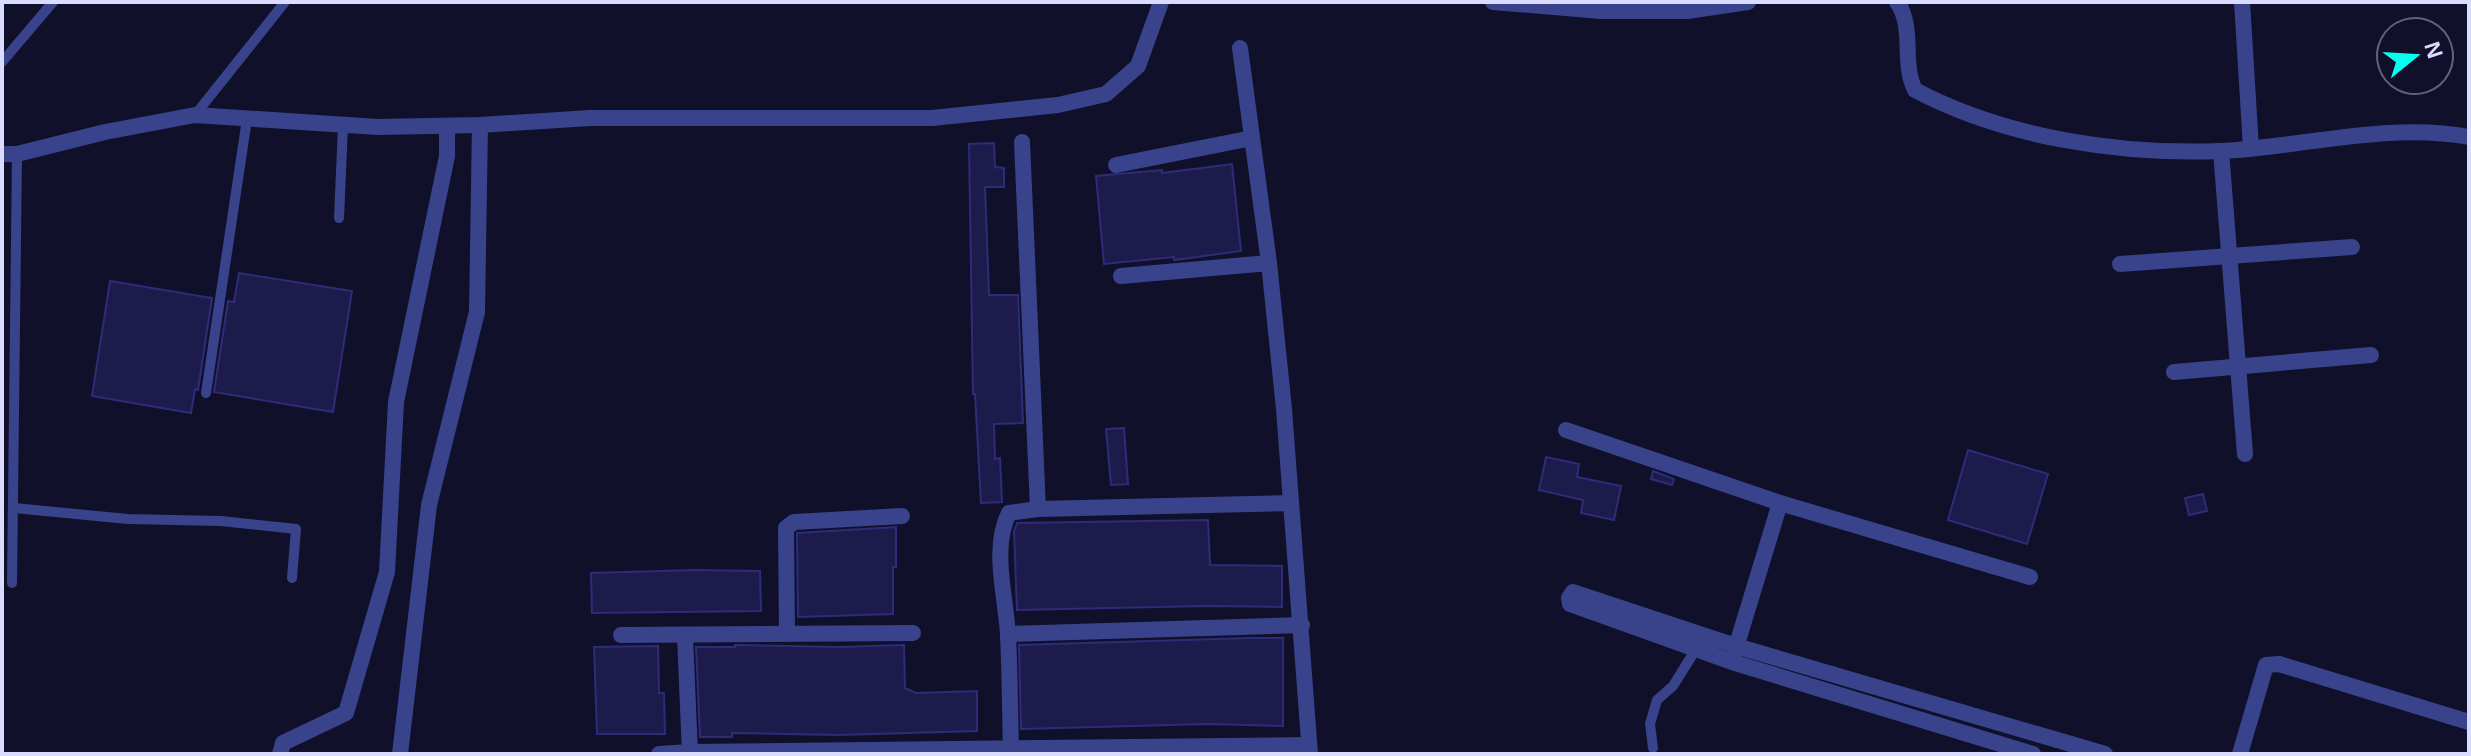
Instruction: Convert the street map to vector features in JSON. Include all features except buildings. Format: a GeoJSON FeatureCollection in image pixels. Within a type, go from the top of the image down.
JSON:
{"type":"FeatureCollection","features":[{"type":"Feature","properties":{"kind":"street"},"geometry":{"type":"LineString","coordinates":[[9,154],[195,115],[343,126],[447,126],[590,118],[932,118],[1058,105],[1106,94],[1138,66],[1161,2]]}},
{"type":"Feature","properties":{"kind":"street"},"geometry":{"type":"LineString","coordinates":[[1493,2],[1601,6],[1748,2]]}},
{"type":"Feature","properties":{"kind":"street"},"geometry":{"type":"LineString","coordinates":[[1897,2],[1903,10],[1908,35],[1910,79],[1915,90],[1992,121],[2071,142],[2133,150],[2221,151],[2389,134],[2444,133],[2469,137]]}},
{"type":"Feature","properties":{"kind":"street"},"geometry":{"type":"LineString","coordinates":[[2242,2],[2251,148]]}},
{"type":"Feature","properties":{"kind":"street"},"geometry":{"type":"LineString","coordinates":[[659,754],[1310,749],[1284,409],[1269,263],[1240,48]]}},
{"type":"Feature","properties":{"kind":"street"},"geometry":{"type":"LineString","coordinates":[[400,754],[429,505],[477,312],[480,125]]}},
{"type":"Feature","properties":{"kind":"street"},"geometry":{"type":"LineString","coordinates":[[280,754],[283,743],[346,713],[387,572],[396,402],[447,156],[447,126]]}},
{"type":"Feature","properties":{"kind":"street"},"geometry":{"type":"LineString","coordinates":[[1116,165],[1252,138]]}},
{"type":"Feature","properties":{"kind":"street"},"geometry":{"type":"LineString","coordinates":[[1022,142],[1038,509]]}},
{"type":"Feature","properties":{"kind":"street"},"geometry":{"type":"LineString","coordinates":[[2221,151],[2245,454]]}},
{"type":"Feature","properties":{"kind":"street"},"geometry":{"type":"LineString","coordinates":[[2120,264],[2352,247]]}},
{"type":"Feature","properties":{"kind":"street"},"geometry":{"type":"LineString","coordinates":[[1121,276],[1269,263]]}},
{"type":"Feature","properties":{"kind":"street"},"geometry":{"type":"LineString","coordinates":[[2174,372],[2371,355]]}},
{"type":"Feature","properties":{"kind":"street"},"geometry":{"type":"LineString","coordinates":[[1566,430],[1780,503],[2030,577]]}},
{"type":"Feature","properties":{"kind":"street"},"geometry":{"type":"LineString","coordinates":[[1011,751],[1001,528],[1009,513],[1038,509],[1291,503]]}},
{"type":"Feature","properties":{"kind":"street"},"geometry":{"type":"LineString","coordinates":[[1734,654],[1780,503]]}},
{"type":"Feature","properties":{"kind":"street"},"geometry":{"type":"LineString","coordinates":[[787,633],[786,528],[794,522],[902,516]]}},
{"type":"Feature","properties":{"kind":"street"},"geometry":{"type":"LineString","coordinates":[[2033,754],[1734,654],[1573,592],[1569,598],[1570,604],[1696,649],[1734,654],[2082,751],[2105,754]]}},
{"type":"Feature","properties":{"kind":"street"},"geometry":{"type":"LineString","coordinates":[[1008,634],[1302,625]]}},
{"type":"Feature","properties":{"kind":"street"},"geometry":{"type":"LineString","coordinates":[[621,635],[913,633]]}},
{"type":"Feature","properties":{"kind":"street"},"geometry":{"type":"LineString","coordinates":[[685,636],[690,753]]}},
{"type":"Feature","properties":{"kind":"street"},"geometry":{"type":"LineString","coordinates":[[2240,754],[2266,665],[2279,664],[2469,722]]}},
{"type":"Feature","properties":{"kind":"lane"},"geometry":{"type":"LineString","coordinates":[[2,62],[53,2]]}},
{"type":"Feature","properties":{"kind":"lane"},"geometry":{"type":"LineString","coordinates":[[195,115],[285,2]]}},
{"type":"Feature","properties":{"kind":"lane"},"geometry":{"type":"LineString","coordinates":[[206,393],[247,119]]}},
{"type":"Feature","properties":{"kind":"lane"},"geometry":{"type":"LineString","coordinates":[[339,218],[343,126]]}},
{"type":"Feature","properties":{"kind":"lane"},"geometry":{"type":"LineString","coordinates":[[9,154],[14,508],[12,583]]}},
{"type":"Feature","properties":{"kind":"lane"},"geometry":{"type":"LineString","coordinates":[[14,508],[128,519],[221,521],[296,529],[292,578]]}},
{"type":"Feature","properties":{"kind":"lane"},"geometry":{"type":"LineString","coordinates":[[1653,748],[1650,724],[1657,700],[1673,686],[1696,649]]}}]}
